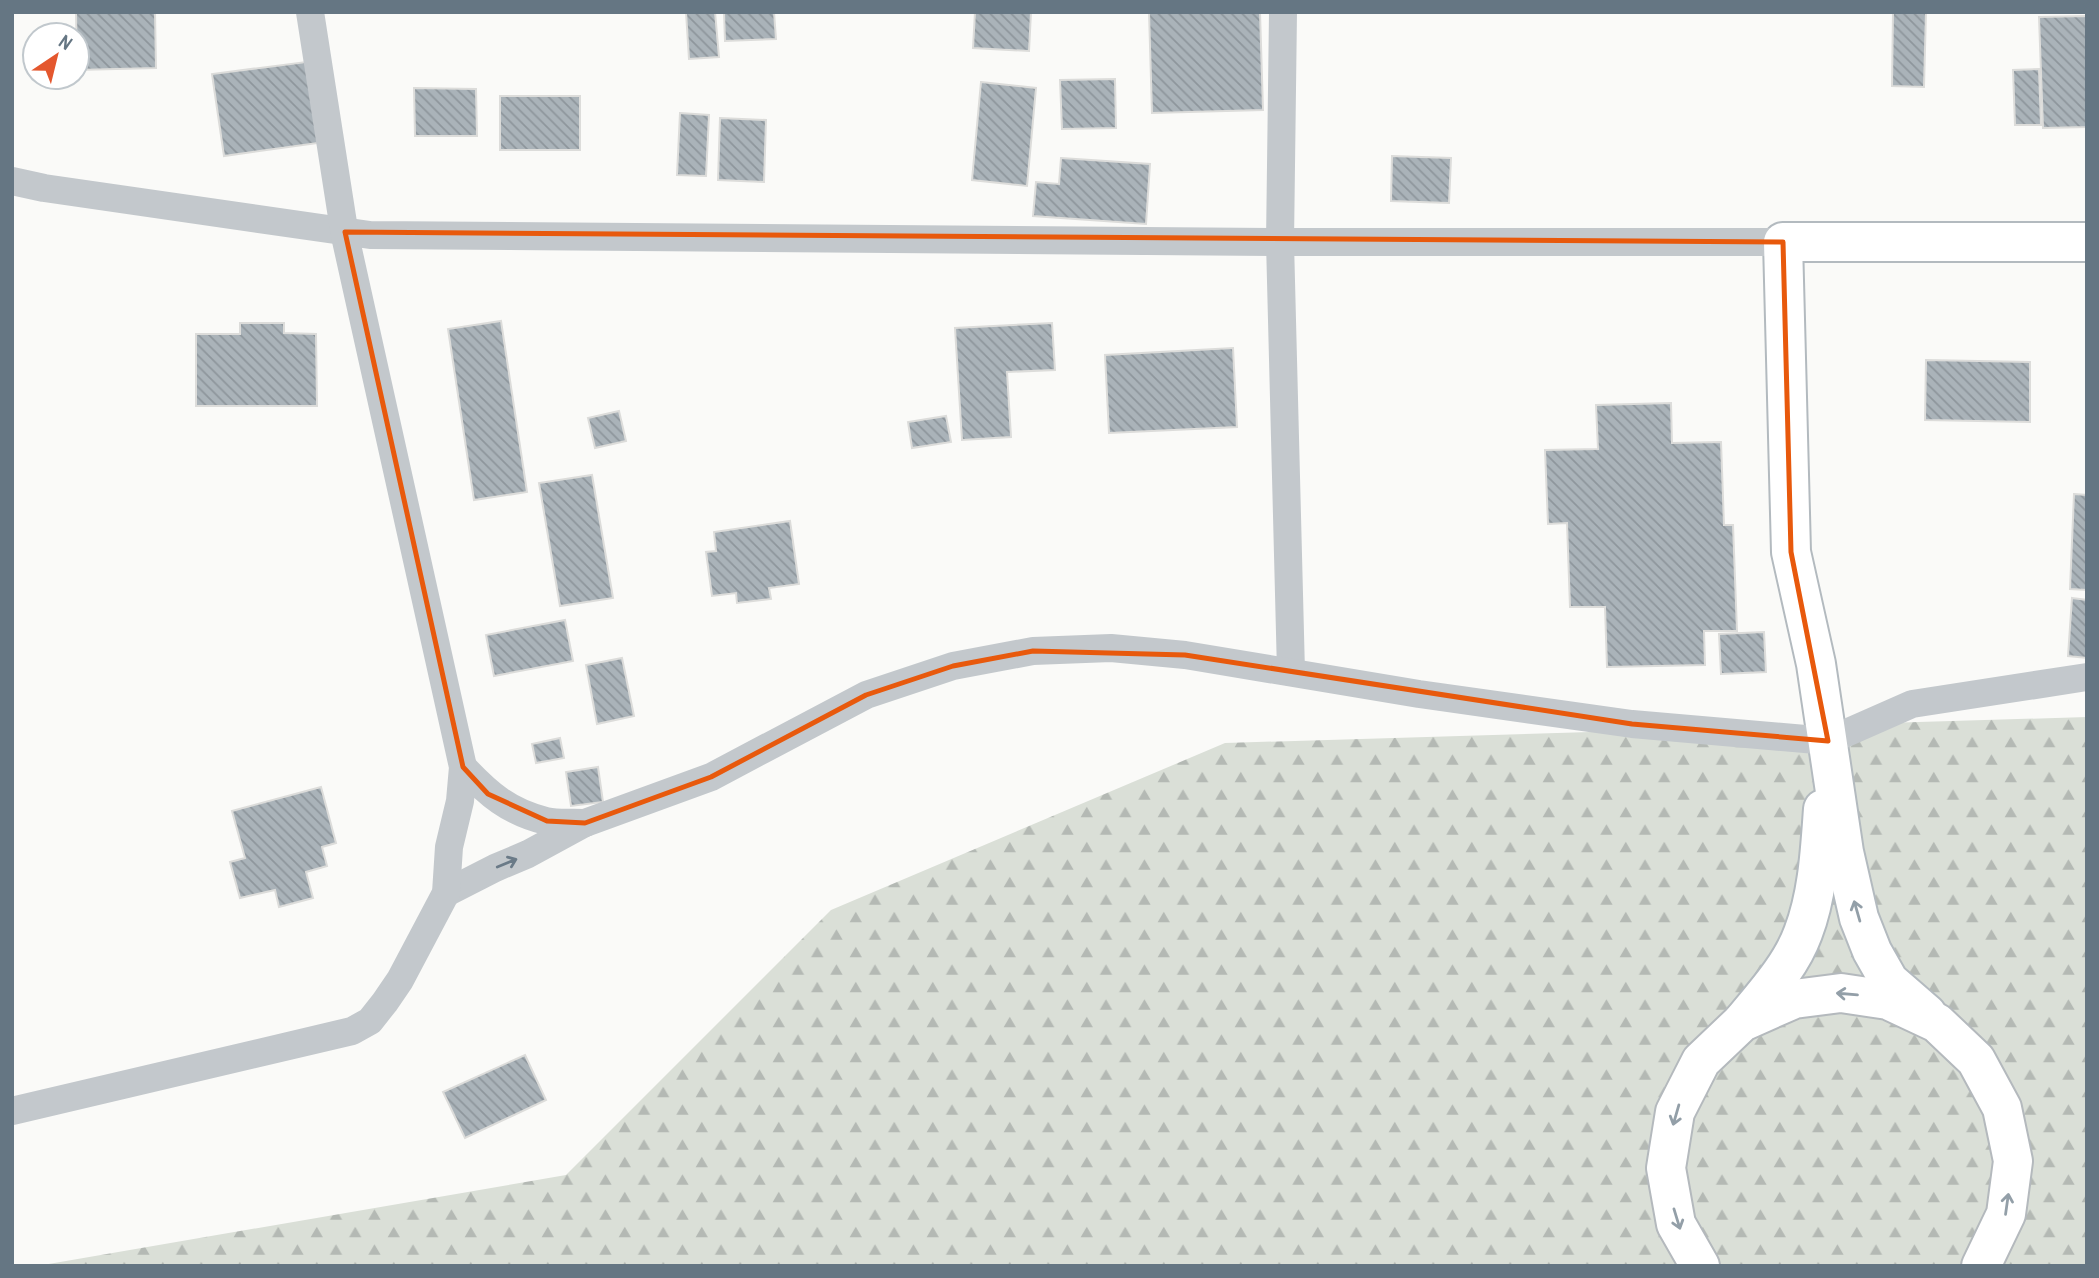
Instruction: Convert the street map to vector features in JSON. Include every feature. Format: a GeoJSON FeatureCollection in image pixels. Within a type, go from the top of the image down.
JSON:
{"type":"FeatureCollection","features":[{"type":"Feature","properties":{"kind":"main road"},"geometry":{"type":"LineString","coordinates":[[1982,1265],[2006,1214],[2013,1161],[2002,1108],[1976,1060],[1889,981],[1872,951],[1859,918],[1844,852],[1816,664],[1791,552],[1783,242],[2087,242]]}},
{"type":"Feature","properties":{"kind":"main road"},"geometry":{"type":"LineString","coordinates":[[1700,1266],[1676,1224],[1666,1168],[1675,1112],[1701,1061],[1742,1022],[1777,978],[1803,933],[1820,854],[1828,741]]}},
{"type":"Feature","properties":{"kind":"main road"},"geometry":{"type":"LineString","coordinates":[[1742,1022],[1794,999],[1841,993],[1888,1000],[1937,1023]]}},
{"type":"Feature","properties":{"kind":"street"},"geometry":{"type":"LineString","coordinates":[[12,1111],[352,1031],[370,1021],[386,1002],[446,894],[449,847],[460,801],[463,767],[345,232],[310,12]]}},
{"type":"Feature","properties":{"kind":"street"},"geometry":{"type":"LineString","coordinates":[[1283,12],[1280,242],[1291,672]]}},
{"type":"Feature","properties":{"kind":"street"},"geometry":{"type":"LineString","coordinates":[[12,181],[44,188],[370,235],[1280,242],[1783,242]]}},
{"type":"Feature","properties":{"kind":"street"},"geometry":{"type":"LineString","coordinates":[[446,894],[495,868],[528,855],[585,823],[711,777],[866,695],[953,666],[1033,651],[1111,648],[1185,654],[1419,694],[1632,724],[1828,741],[1912,704],[2087,677]]}},
{"type":"Feature","properties":{"kind":"street"},"geometry":{"type":"LineString","coordinates":[[463,767],[488,794],[512,809],[547,821],[585,823]]}},
{"type":"Feature","properties":{"kind":"highlighted area"},"geometry":{"type":"Polygon","coordinates":[[[345,232],[1783,242],[1791,552],[1828,741],[1632,724],[1185,655],[1033,651],[953,666],[866,695],[711,777],[585,823],[547,821],[488,794],[463,767],[345,232]]]}},
{"type":"Feature","properties":{"kind":"green space"},"geometry":{"type":"Polygon","coordinates":[[[2087,717],[2087,1266],[37,1266],[566,1175],[831,910],[1225,743],[2087,717]]]}},
{"type":"Feature","properties":{"kind":"building"},"geometry":{"type":"Polygon","coordinates":[[[76,12],[155,12],[156,68],[91,70],[91,21],[76,21],[76,12]]]}},
{"type":"Feature","properties":{"kind":"building"},"geometry":{"type":"Polygon","coordinates":[[[686,12],[715,12],[719,57],[689,59],[686,12]]]}},
{"type":"Feature","properties":{"kind":"building"},"geometry":{"type":"Polygon","coordinates":[[[724,12],[774,12],[776,39],[725,41],[724,12]]]}},
{"type":"Feature","properties":{"kind":"building"},"geometry":{"type":"Polygon","coordinates":[[[975,12],[1031,12],[1029,51],[973,48],[975,12]]]}},
{"type":"Feature","properties":{"kind":"building"},"geometry":{"type":"Polygon","coordinates":[[[1149,12],[1260,12],[1263,110],[1152,113],[1149,12]]]}},
{"type":"Feature","properties":{"kind":"building"},"geometry":{"type":"Polygon","coordinates":[[[1893,12],[1926,12],[1924,87],[1892,86],[1893,12]]]}},
{"type":"Feature","properties":{"kind":"building"},"geometry":{"type":"Polygon","coordinates":[[[2087,16],[2087,127],[2043,128],[2039,17],[2087,16]]]}},
{"type":"Feature","properties":{"kind":"building"},"geometry":{"type":"Polygon","coordinates":[[[306,62],[318,143],[224,156],[212,74],[306,62]]]}},
{"type":"Feature","properties":{"kind":"building"},"geometry":{"type":"Polygon","coordinates":[[[2039,69],[2041,125],[2015,125],[2013,70],[2039,69]]]}},
{"type":"Feature","properties":{"kind":"building"},"geometry":{"type":"Polygon","coordinates":[[[1115,79],[1116,128],[1062,129],[1060,80],[1115,79]]]}},
{"type":"Feature","properties":{"kind":"building"},"geometry":{"type":"Polygon","coordinates":[[[981,82],[1036,88],[1027,186],[972,180],[981,82]]]}},
{"type":"Feature","properties":{"kind":"building"},"geometry":{"type":"Polygon","coordinates":[[[414,88],[476,89],[477,136],[415,136],[414,88]]]}},
{"type":"Feature","properties":{"kind":"building"},"geometry":{"type":"Polygon","coordinates":[[[500,96],[580,96],[580,150],[500,150],[500,96]]]}},
{"type":"Feature","properties":{"kind":"building"},"geometry":{"type":"Polygon","coordinates":[[[680,113],[709,115],[706,176],[677,175],[680,113]]]}},
{"type":"Feature","properties":{"kind":"building"},"geometry":{"type":"Polygon","coordinates":[[[720,118],[766,120],[764,182],[718,180],[720,118]]]}},
{"type":"Feature","properties":{"kind":"building"},"geometry":{"type":"Polygon","coordinates":[[[1392,156],[1451,158],[1449,203],[1391,201],[1392,156]]]}},
{"type":"Feature","properties":{"kind":"building"},"geometry":{"type":"Polygon","coordinates":[[[1061,158],[1150,164],[1146,224],[1033,216],[1036,182],[1059,184],[1061,158]]]}},
{"type":"Feature","properties":{"kind":"building"},"geometry":{"type":"Polygon","coordinates":[[[501,321],[527,492],[474,500],[448,329],[501,321]]]}},
{"type":"Feature","properties":{"kind":"building"},"geometry":{"type":"Polygon","coordinates":[[[240,323],[284,323],[284,333],[316,334],[317,406],[196,406],[196,334],[240,334],[240,323]]]}},
{"type":"Feature","properties":{"kind":"building"},"geometry":{"type":"Polygon","coordinates":[[[1052,323],[1055,370],[1007,372],[1011,437],[962,440],[955,328],[1052,323]]]}},
{"type":"Feature","properties":{"kind":"building"},"geometry":{"type":"Polygon","coordinates":[[[1233,348],[1237,427],[1109,433],[1105,355],[1233,348]]]}},
{"type":"Feature","properties":{"kind":"building"},"geometry":{"type":"Polygon","coordinates":[[[1926,360],[2030,362],[2030,422],[1925,420],[1926,360]]]}},
{"type":"Feature","properties":{"kind":"building"},"geometry":{"type":"Polygon","coordinates":[[[1671,403],[1672,443],[1721,442],[1724,525],[1733,525],[1737,631],[1704,631],[1705,665],[1607,667],[1605,607],[1570,607],[1567,523],[1548,524],[1545,450],[1598,449],[1596,405],[1671,403]]]}},
{"type":"Feature","properties":{"kind":"building"},"geometry":{"type":"Polygon","coordinates":[[[619,411],[626,441],[595,448],[588,418],[619,411]]]}},
{"type":"Feature","properties":{"kind":"building"},"geometry":{"type":"Polygon","coordinates":[[[946,416],[951,442],[912,448],[908,422],[946,416]]]}},
{"type":"Feature","properties":{"kind":"building"},"geometry":{"type":"Polygon","coordinates":[[[592,475],[613,598],[560,606],[539,483],[592,475]]]}},
{"type":"Feature","properties":{"kind":"building"},"geometry":{"type":"Polygon","coordinates":[[[2074,494],[2087,495],[2087,590],[2070,589],[2074,494]]]}},
{"type":"Feature","properties":{"kind":"building"},"geometry":{"type":"Polygon","coordinates":[[[790,521],[799,584],[769,588],[771,599],[737,603],[736,593],[712,596],[706,552],[716,551],[714,532],[790,521]]]}},
{"type":"Feature","properties":{"kind":"building"},"geometry":{"type":"Polygon","coordinates":[[[2072,598],[2087,600],[2087,658],[2068,656],[2072,598]]]}},
{"type":"Feature","properties":{"kind":"building"},"geometry":{"type":"Polygon","coordinates":[[[565,620],[573,661],[494,676],[486,635],[565,620]]]}},
{"type":"Feature","properties":{"kind":"building"},"geometry":{"type":"Polygon","coordinates":[[[1764,632],[1766,672],[1721,674],[1719,634],[1764,632]]]}},
{"type":"Feature","properties":{"kind":"building"},"geometry":{"type":"Polygon","coordinates":[[[622,658],[634,716],[597,724],[586,665],[622,658]]]}},
{"type":"Feature","properties":{"kind":"building"},"geometry":{"type":"Polygon","coordinates":[[[560,738],[564,758],[536,763],[532,744],[560,738]]]}},
{"type":"Feature","properties":{"kind":"building"},"geometry":{"type":"Polygon","coordinates":[[[598,767],[603,802],[571,806],[566,772],[598,767]]]}},
{"type":"Feature","properties":{"kind":"building"},"geometry":{"type":"Polygon","coordinates":[[[321,787],[336,843],[322,847],[327,866],[306,872],[313,898],[279,907],[275,890],[240,898],[230,862],[245,858],[232,811],[321,787]]]}},
{"type":"Feature","properties":{"kind":"building"},"geometry":{"type":"Polygon","coordinates":[[[525,1055],[546,1100],[465,1138],[443,1092],[525,1055]]]}}]}
